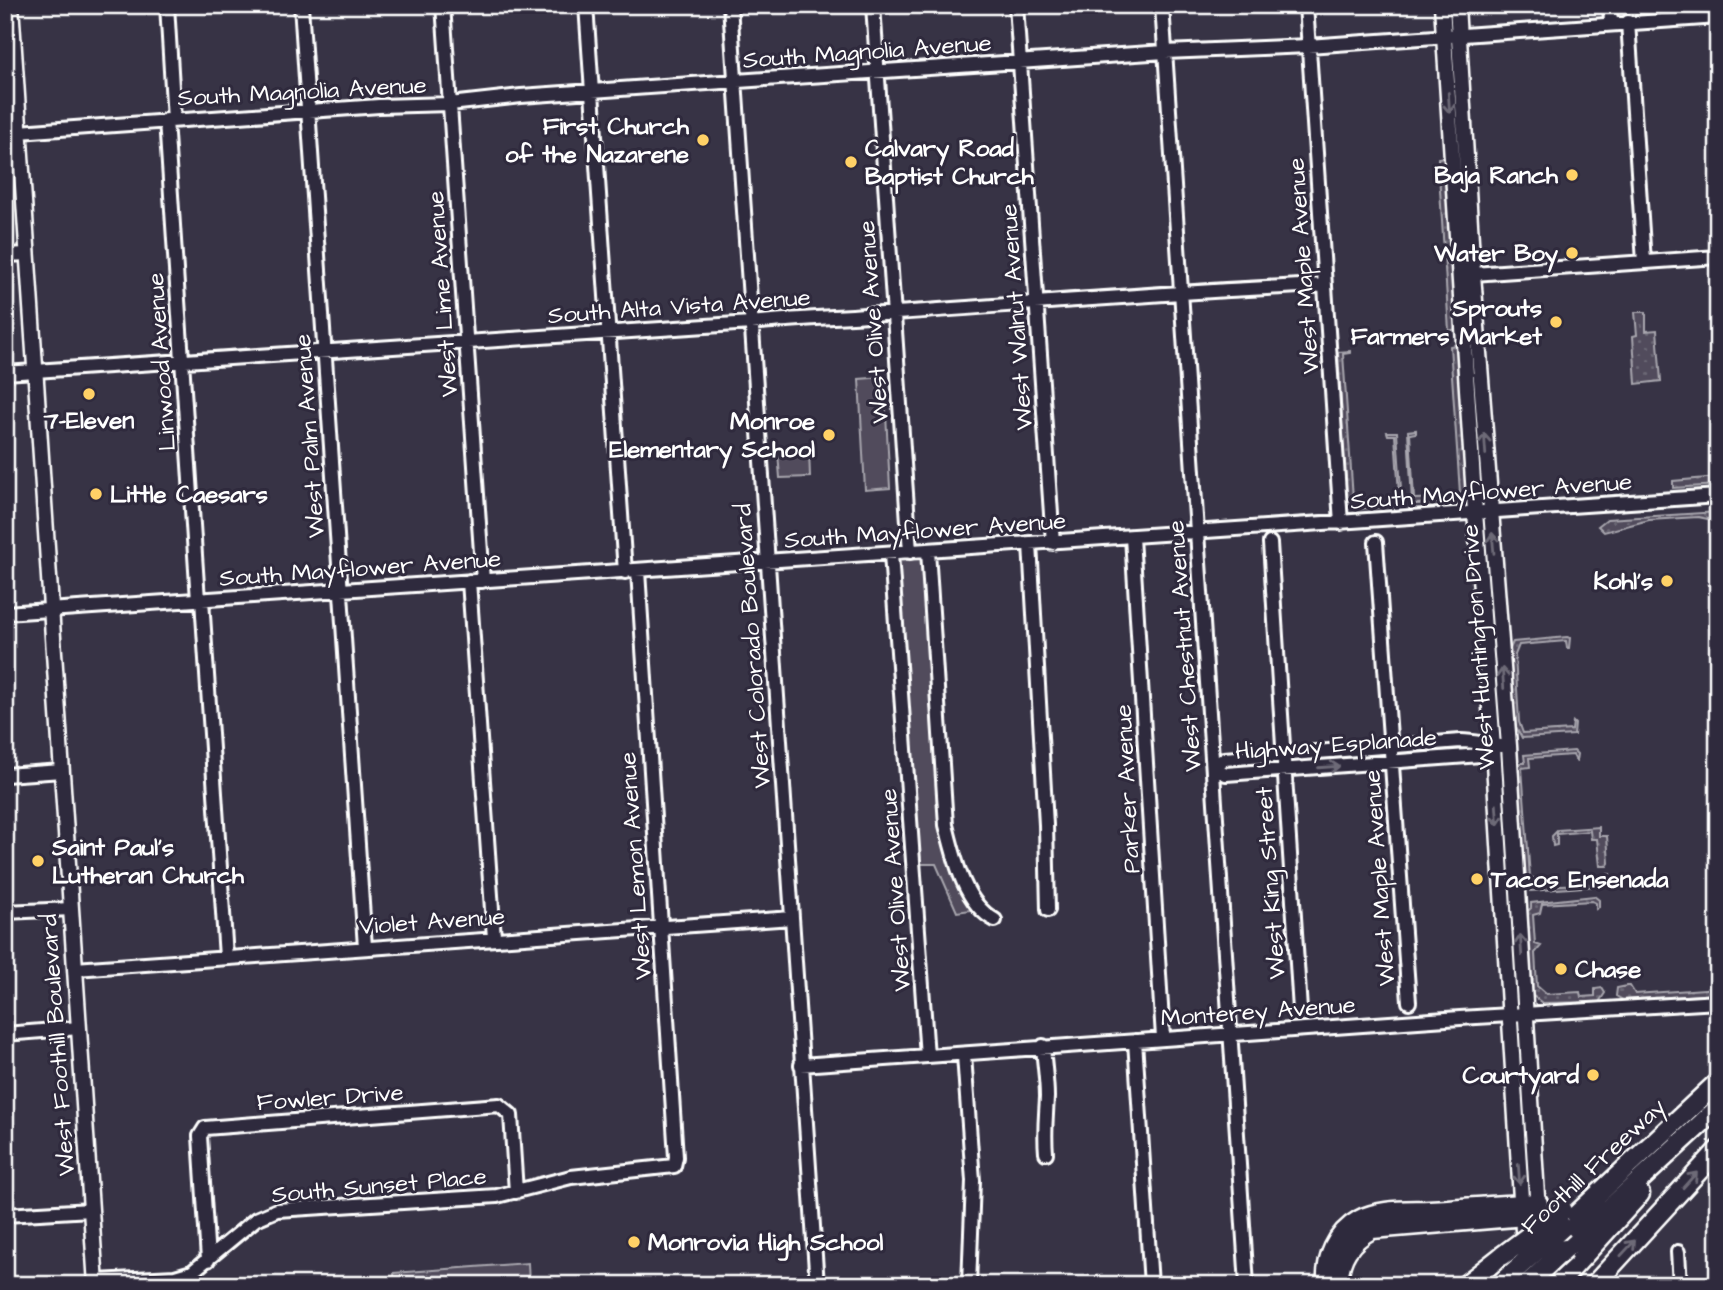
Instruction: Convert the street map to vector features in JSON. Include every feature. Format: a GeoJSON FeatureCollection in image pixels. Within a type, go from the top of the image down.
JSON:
{"type":"FeatureCollection","features":[{"type":"Feature","properties":{"kind":"highway","name":"Foothill Freeway"},"geometry":{"type":"LineString","coordinates":[[1536,1285],[1564,1237],[1634,1162],[1718,1082]]}},
{"type":"Feature","properties":{"kind":"highway"},"geometry":{"type":"LineString","coordinates":[[1526,1285],[1564,1237],[1718,1099]]}},
{"type":"Feature","properties":{"kind":"highway"},"geometry":{"type":"LineString","coordinates":[[1465,1285],[1502,1256],[1564,1237],[1718,1108]]}},
{"type":"Feature","properties":{"kind":"highway","name":"Foothill Freeway"},"geometry":{"type":"LineString","coordinates":[[1506,1284],[1564,1237],[1654,1179],[1718,1119]]}},
{"type":"Feature","properties":{"kind":"highway"},"geometry":{"type":"LineString","coordinates":[[1594,1285],[1718,1150]]}},
{"type":"Feature","properties":{"kind":"highway"},"geometry":{"type":"LineString","coordinates":[[1562,1280],[1654,1179]]}},
{"type":"Feature","properties":{"kind":"highway"},"geometry":{"type":"LineString","coordinates":[[1327,1285],[1328,1263],[1335,1245],[1347,1229],[1361,1219],[1390,1212],[1530,1210]]}},
{"type":"Feature","properties":{"kind":"highway"},"geometry":{"type":"LineString","coordinates":[[1339,1285],[1339,1268],[1346,1250],[1360,1235],[1372,1229],[1530,1210]]}},
{"type":"Feature","properties":{"kind":"main road","name":"West Huntington Drive"},"geometry":{"type":"LineString","coordinates":[[1442,5],[1452,34],[1474,274],[1509,746],[1525,1013],[1530,1210],[1526,1285]]}},
{"type":"Feature","properties":{"kind":"main road","name":"West Huntington Drive"},"geometry":{"type":"LineString","coordinates":[[1457,5],[1452,34],[1457,225],[1475,512],[1510,1016],[1530,1210],[1543,1285]]}},
{"type":"Feature","properties":{"kind":"main road","name":"West Foothill Boulevard"},"geometry":{"type":"LineString","coordinates":[[9,11],[12,133],[28,254],[96,1283]]}},
{"type":"Feature","properties":{"kind":"main road"},"geometry":{"type":"LineString","coordinates":[[1457,225],[1463,237],[1465,266],[1474,274]]}},
{"type":"Feature","properties":{"kind":"main road"},"geometry":{"type":"LineString","coordinates":[[1462,313],[1468,320],[1470,329],[1472,359],[1480,364]]}},
{"type":"Feature","properties":{"kind":"street","name":"Linwood Avenue"},"geometry":{"type":"LineString","coordinates":[[167,5],[181,362],[226,957]]}},
{"type":"Feature","properties":{"kind":"street","name":"West Palm Avenue"},"geometry":{"type":"LineString","coordinates":[[301,5],[365,947]]}},
{"type":"Feature","properties":{"kind":"street","name":"West Lime Avenue"},"geometry":{"type":"LineString","coordinates":[[443,5],[465,342],[494,938]]}},
{"type":"Feature","properties":{"kind":"street","name":"West Lemon Avenue"},"geometry":{"type":"LineString","coordinates":[[586,5],[608,333],[632,571],[676,1157]]}},
{"type":"Feature","properties":{"kind":"street","name":"West Colorado Boulevard"},"geometry":{"type":"LineString","coordinates":[[730,5],[817,1285]]}},
{"type":"Feature","properties":{"kind":"street","name":"West Olive Avenue"},"geometry":{"type":"LineString","coordinates":[[873,5],[910,552]]}},
{"type":"Feature","properties":{"kind":"street","name":"West Walnut Avenue"},"geometry":{"type":"LineString","coordinates":[[1016,5],[1053,542]]}},
{"type":"Feature","properties":{"kind":"street","name":"West Chestnut Avenue"},"geometry":{"type":"LineString","coordinates":[[1162,5],[1247,1285]]}},
{"type":"Feature","properties":{"kind":"street","name":"West Maple Avenue"},"geometry":{"type":"LineString","coordinates":[[1306,5],[1341,523]]}},
{"type":"Feature","properties":{"kind":"street"},"geometry":{"type":"LineString","coordinates":[[1610,5],[1611,23]]}},
{"type":"Feature","properties":{"kind":"street","name":"South Magnolia Avenue"},"geometry":{"type":"LineString","coordinates":[[12,133],[1165,52],[1308,46],[1718,17]]}},
{"type":"Feature","properties":{"kind":"street"},"geometry":{"type":"LineString","coordinates":[[1629,22],[1644,262]]}},
{"type":"Feature","properties":{"kind":"street"},"geometry":{"type":"LineString","coordinates":[[5,255],[28,254]]}},
{"type":"Feature","properties":{"kind":"street"},"geometry":{"type":"LineString","coordinates":[[1474,274],[1718,257]]}},
{"type":"Feature","properties":{"kind":"street","name":"South Alta Vista Avenue"},"geometry":{"type":"LineString","coordinates":[[5,373],[822,316],[1325,285]]}},
{"type":"Feature","properties":{"kind":"street","name":"South Mayflower Avenue"},"geometry":{"type":"LineString","coordinates":[[5,613],[1718,496]]}},
{"type":"Feature","properties":{"kind":"street","name":"Parker Avenue"},"geometry":{"type":"LineString","coordinates":[[1132,537],[1163,1038]]}},
{"type":"Feature","properties":{"kind":"street","name":"West Maple Avenue"},"geometry":{"type":"LineString","coordinates":[[1376,542],[1409,1002]]}},
{"type":"Feature","properties":{"kind":"street","name":"West King Street"},"geometry":{"type":"LineString","coordinates":[[1270,543],[1300,1010]]}},
{"type":"Feature","properties":{"kind":"street"},"geometry":{"type":"LineString","coordinates":[[1030,544],[1046,825],[1048,910]]}},
{"type":"Feature","properties":{"kind":"street"},"geometry":{"type":"LineString","coordinates":[[928,551],[946,825],[967,887],[984,915],[995,920]]}},
{"type":"Feature","properties":{"kind":"street","name":"West Olive Avenue"},"geometry":{"type":"LineString","coordinates":[[891,554],[927,1056]]}},
{"type":"Feature","properties":{"kind":"street","name":"Highway Esplanade"},"geometry":{"type":"LineString","coordinates":[[1493,747],[1482,741],[1461,741],[1282,754],[1224,759],[1213,768],[1226,774],[1391,763],[1481,755],[1493,747],[1509,746]]}},
{"type":"Feature","properties":{"kind":"street"},"geometry":{"type":"LineString","coordinates":[[5,775],[62,771]]}},
{"type":"Feature","properties":{"kind":"street"},"geometry":{"type":"LineString","coordinates":[[5,912],[71,909]]}},
{"type":"Feature","properties":{"kind":"street","name":"Violet Avenue"},"geometry":{"type":"LineString","coordinates":[[75,969],[792,918]]}},
{"type":"Feature","properties":{"kind":"street","name":"Monterey Avenue"},"geometry":{"type":"LineString","coordinates":[[801,1065],[964,1055],[1043,1046],[1718,1002]]}},
{"type":"Feature","properties":{"kind":"street"},"geometry":{"type":"LineString","coordinates":[[5,1034],[79,1027]]}},
{"type":"Feature","properties":{"kind":"street"},"geometry":{"type":"LineString","coordinates":[[1135,1041],[1151,1285]]}},
{"type":"Feature","properties":{"kind":"street"},"geometry":{"type":"LineString","coordinates":[[1043,1046],[1047,1100],[1044,1110],[1046,1153]]}},
{"type":"Feature","properties":{"kind":"street"},"geometry":{"type":"LineString","coordinates":[[964,1055],[972,1181],[969,1285]]}},
{"type":"Feature","properties":{"kind":"street","name":"Fowler Drive"},"geometry":{"type":"LineString","coordinates":[[208,1260],[200,1136],[205,1128],[499,1105],[511,1115],[516,1192]]}},
{"type":"Feature","properties":{"kind":"street","name":"South Sunset Place"},"geometry":{"type":"LineString","coordinates":[[96,1283],[175,1278],[192,1272],[256,1219],[277,1210],[496,1196],[571,1177],[669,1168],[674,1166],[676,1157]]}},
{"type":"Feature","properties":{"kind":"street"},"geometry":{"type":"LineString","coordinates":[[5,1215],[91,1210]]}},
{"type":"Feature","properties":{"kind":"street"},"geometry":{"type":"LineString","coordinates":[[1678,1252],[1680,1285]]}},
{"type":"Feature","properties":{"kind":"shaded area"},"geometry":{"type":"Polygon","coordinates":[[[1445,157],[1456,329],[1449,331],[1438,158],[1445,157]]]}},
{"type":"Feature","properties":{"kind":"shaded area"},"geometry":{"type":"Polygon","coordinates":[[[1635,312],[1646,312],[1646,331],[1657,330],[1661,381],[1636,384],[1633,336],[1637,335],[1635,312]]]}},
{"type":"Feature","properties":{"kind":"shaded area"},"geometry":{"type":"Polygon","coordinates":[[[1455,345],[1467,493],[1459,502],[1416,504],[1412,501],[1408,431],[1416,430],[1416,433],[1410,434],[1414,499],[1453,498],[1460,493],[1450,346],[1455,345]]]}},
{"type":"Feature","properties":{"kind":"shaded area"},"geometry":{"type":"Polygon","coordinates":[[[1350,351],[1343,354],[1353,499],[1361,505],[1394,503],[1394,495],[1399,494],[1395,435],[1388,435],[1387,432],[1397,432],[1402,503],[1398,506],[1356,509],[1347,503],[1338,352],[1350,351]]]}},
{"type":"Feature","properties":{"kind":"shaded area"},"geometry":{"type":"Polygon","coordinates":[[[884,377],[890,488],[865,490],[859,379],[884,377]]]}},
{"type":"Feature","properties":{"kind":"shaded area"},"geometry":{"type":"Polygon","coordinates":[[[809,450],[810,477],[780,478],[778,453],[809,450]]]}},
{"type":"Feature","properties":{"kind":"shaded area"},"geometry":{"type":"Polygon","coordinates":[[[1718,477],[1718,485],[1673,488],[1673,481],[1718,477]]]}},
{"type":"Feature","properties":{"kind":"shaded area"},"geometry":{"type":"Polygon","coordinates":[[[1718,512],[1718,521],[1698,517],[1649,520],[1604,532],[1598,526],[1607,519],[1718,512]]]}},
{"type":"Feature","properties":{"kind":"shaded area"},"geometry":{"type":"Polygon","coordinates":[[[924,559],[942,801],[978,909],[957,912],[936,864],[920,864],[898,561],[924,559]]]}},
{"type":"Feature","properties":{"kind":"shaded area"},"geometry":{"type":"Polygon","coordinates":[[[1570,638],[1569,648],[1566,641],[1519,645],[1515,655],[1519,722],[1523,733],[1572,730],[1573,722],[1574,735],[1522,738],[1514,723],[1509,651],[1513,642],[1570,638]]]}},
{"type":"Feature","properties":{"kind":"shaded area"},"geometry":{"type":"Polygon","coordinates":[[[1574,751],[1577,754],[1576,761],[1573,755],[1529,758],[1530,767],[1522,768],[1530,877],[1537,879],[1540,886],[1606,883],[1605,874],[1610,874],[1610,885],[1531,891],[1530,882],[1525,879],[1517,766],[1518,763],[1525,763],[1524,755],[1574,751]]]}},
{"type":"Feature","properties":{"kind":"shaded area"},"geometry":{"type":"Polygon","coordinates":[[[1599,827],[1599,836],[1607,836],[1607,866],[1600,866],[1597,839],[1591,839],[1590,831],[1557,834],[1557,845],[1553,846],[1552,836],[1558,830],[1599,827]]]}},
{"type":"Feature","properties":{"kind":"shaded area"},"geometry":{"type":"Polygon","coordinates":[[[1594,896],[1599,900],[1599,907],[1596,909],[1596,903],[1592,901],[1542,904],[1540,913],[1533,915],[1535,944],[1541,946],[1535,953],[1537,986],[1546,994],[1580,992],[1581,997],[1595,996],[1595,989],[1602,988],[1605,993],[1599,1002],[1542,1003],[1532,995],[1527,912],[1531,903],[1594,896]]]}},
{"type":"Feature","properties":{"kind":"shaded area"},"geometry":{"type":"Polygon","coordinates":[[[1630,986],[1635,994],[1718,988],[1718,994],[1623,1000],[1616,996],[1617,988],[1630,986]]]}},
{"type":"Feature","properties":{"kind":"shaded area"},"geometry":{"type":"Polygon","coordinates":[[[528,1263],[529,1285],[395,1285],[394,1273],[528,1263]]]}},
{"type":"Feature","properties":{"kind":"place","name":"First Church of the Nazarene"},"geometry":{"type":"Point","coordinates":[703,140]}},
{"type":"Feature","properties":{"kind":"place","name":"Calvary Road Baptist Church"},"geometry":{"type":"Point","coordinates":[851,162]}},
{"type":"Feature","properties":{"kind":"place","name":"Baja Ranch"},"geometry":{"type":"Point","coordinates":[1572,175]}},
{"type":"Feature","properties":{"kind":"place","name":"Water Boy"},"geometry":{"type":"Point","coordinates":[1572,253]}},
{"type":"Feature","properties":{"kind":"place","name":"Sprouts Farmers Market"},"geometry":{"type":"Point","coordinates":[1556,322]}},
{"type":"Feature","properties":{"kind":"place","name":"7-Eleven"},"geometry":{"type":"Point","coordinates":[89,394]}},
{"type":"Feature","properties":{"kind":"place","name":"Monroe Elementary School"},"geometry":{"type":"Point","coordinates":[829,435]}},
{"type":"Feature","properties":{"kind":"place","name":"Little Caesars"},"geometry":{"type":"Point","coordinates":[96,494]}},
{"type":"Feature","properties":{"kind":"place","name":"Kohl's"},"geometry":{"type":"Point","coordinates":[1667,581]}},
{"type":"Feature","properties":{"kind":"place","name":"Saint Paul's Lutheran Church"},"geometry":{"type":"Point","coordinates":[38,861]}},
{"type":"Feature","properties":{"kind":"place","name":"Tacos Ensenada"},"geometry":{"type":"Point","coordinates":[1477,879]}},
{"type":"Feature","properties":{"kind":"place","name":"Chase"},"geometry":{"type":"Point","coordinates":[1561,969]}},
{"type":"Feature","properties":{"kind":"place","name":"Courtyard"},"geometry":{"type":"Point","coordinates":[1593,1075]}},
{"type":"Feature","properties":{"kind":"place","name":"Monrovia High School"},"geometry":{"type":"Point","coordinates":[634,1242]}}]}
